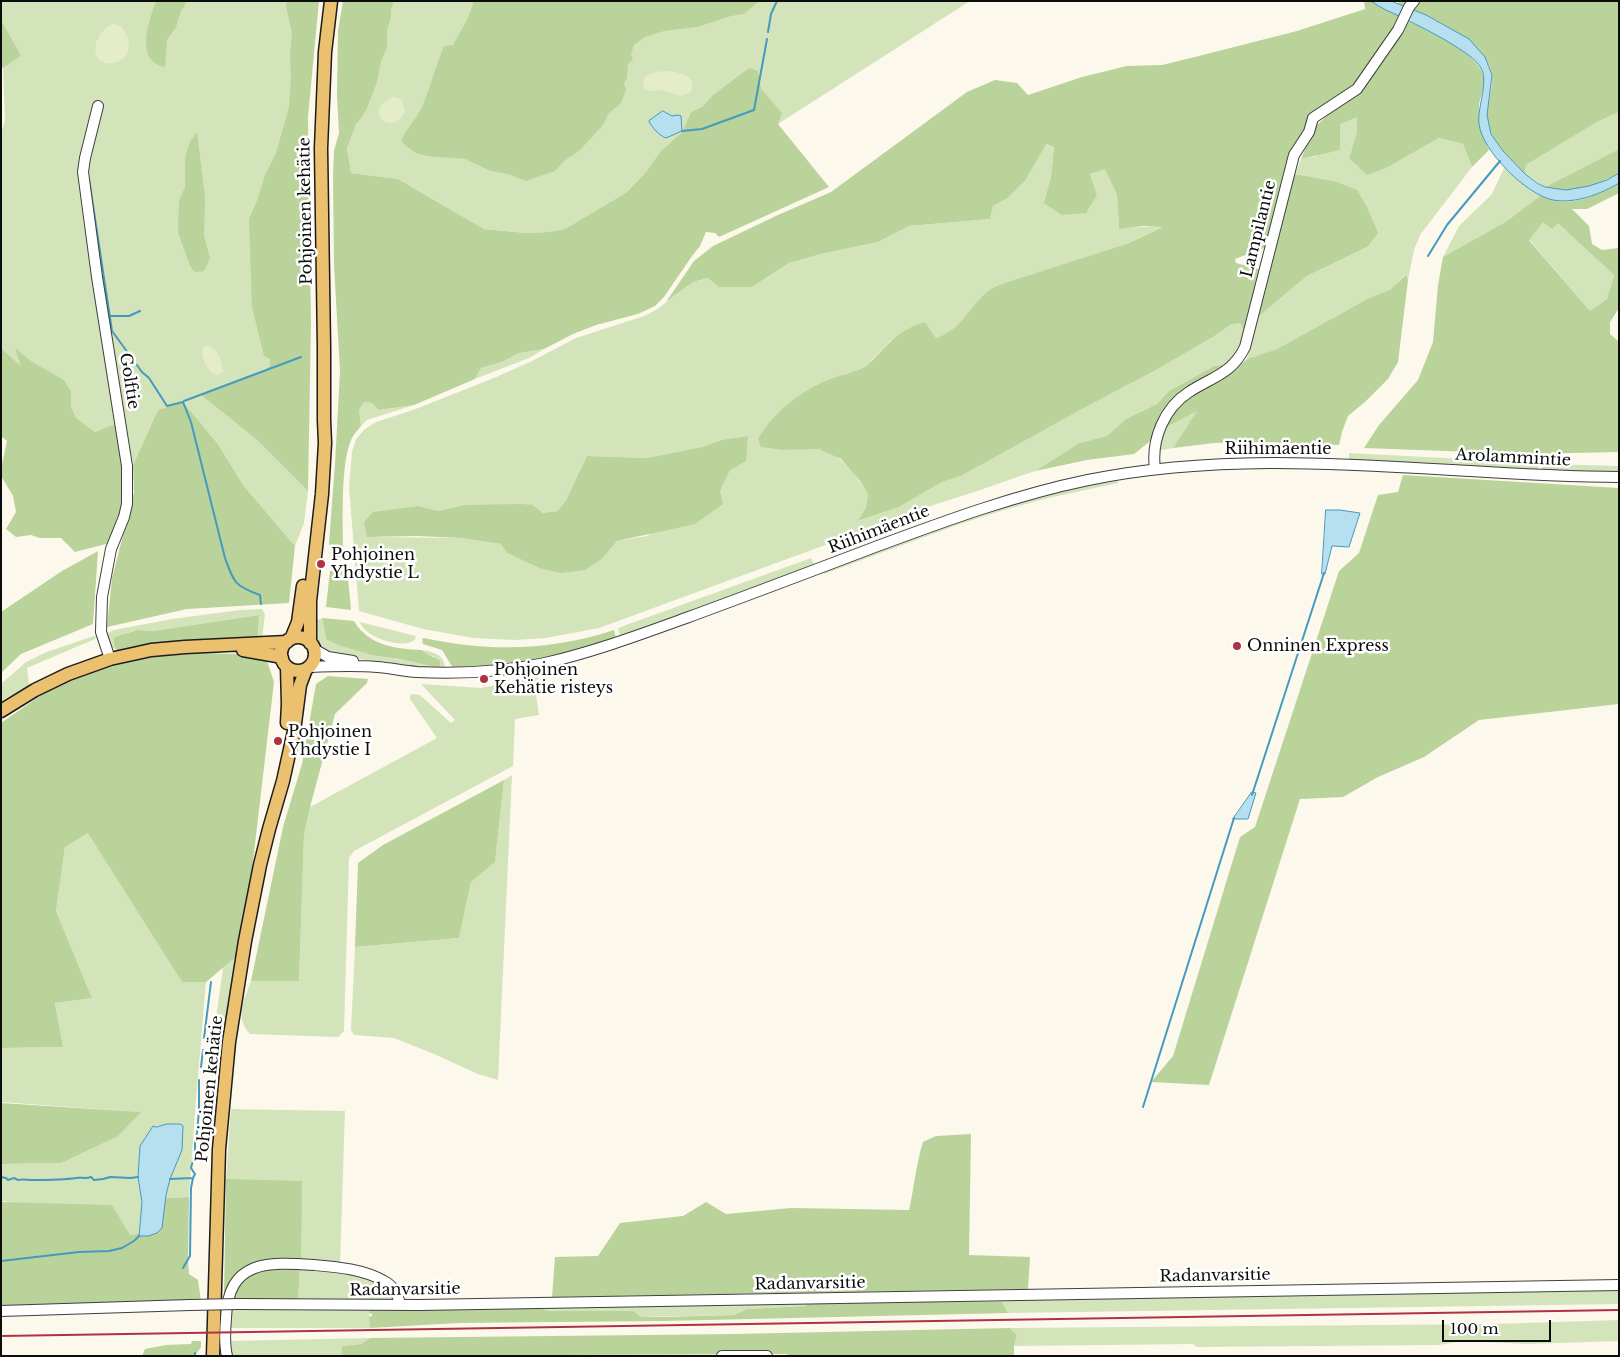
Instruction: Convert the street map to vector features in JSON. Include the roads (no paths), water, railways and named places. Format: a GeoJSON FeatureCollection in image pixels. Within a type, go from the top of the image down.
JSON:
{"type":"FeatureCollection","features":[{"type":"Feature","properties":{"kind":"main road","name":"Pohjoinen kehätie"},"geometry":{"type":"LineString","coordinates":[[312,646],[310,601],[322,494],[325,443],[322,109],[330,1]]}},
{"type":"Feature","properties":{"kind":"main road","name":"Pohjoinen kehätie"},"geometry":{"type":"LineString","coordinates":[[289,640],[298,622],[313,526],[324,420]]}},
{"type":"Feature","properties":{"kind":"main road"},"geometry":{"type":"LineString","coordinates":[[1,711],[52,681],[68,674],[110,659],[151,650],[226,646],[277,656],[296,671],[308,668],[314,659],[312,646],[303,638],[235,643],[226,646]]}},
{"type":"Feature","properties":{"kind":"main road"},"geometry":{"type":"LineString","coordinates":[[284,663],[282,649],[289,640]]}},
{"type":"Feature","properties":{"kind":"main road","name":"Pohjoinen kehätie"},"geometry":{"type":"LineString","coordinates":[[269,829],[270,814],[282,762],[286,730],[288,704],[284,663]]}},
{"type":"Feature","properties":{"kind":"main road","name":"Pohjoinen kehätie"},"geometry":{"type":"LineString","coordinates":[[213,1356],[217,1187],[223,1095],[230,1032],[242,958],[269,829],[283,781],[294,731],[300,685],[308,668]]}},
{"type":"Feature","properties":{"kind":"street","name":"Lampilantie"},"geometry":{"type":"LineString","coordinates":[[1155,469],[1154,446],[1160,428],[1173,406],[1188,392],[1212,380],[1232,366],[1240,357],[1245,347],[1294,155],[1309,132],[1313,118],[1356,89],[1398,30],[1412,4]]}},
{"type":"Feature","properties":{"kind":"street","name":"Golftie"},"geometry":{"type":"LineString","coordinates":[[98,106],[83,172],[97,277],[127,466],[128,488],[124,517],[111,549],[102,597],[101,632],[110,659]]}},
{"type":"Feature","properties":{"kind":"street","name":"Riihimäentie"},"geometry":{"type":"LineString","coordinates":[[308,668],[373,667],[413,672],[464,672],[545,663],[619,642],[946,520],[1086,481],[1155,469],[1241,462],[1299,462],[1406,467]]}},
{"type":"Feature","properties":{"kind":"street","name":"Arolammintie"},"geometry":{"type":"LineString","coordinates":[[1406,467],[1540,475],[1619,477]]}},
{"type":"Feature","properties":{"kind":"street","name":"Riihimäentie"},"geometry":{"type":"LineString","coordinates":[[312,646],[328,656],[373,667]]}},
{"type":"Feature","properties":{"kind":"street"},"geometry":{"type":"LineString","coordinates":[[227,1356],[225,1341],[228,1296],[237,1280],[250,1269],[271,1265],[301,1264],[357,1271],[372,1275],[392,1287],[398,1295],[400,1305]]}},
{"type":"Feature","properties":{"kind":"street","name":"Radanvarsitie"},"geometry":{"type":"LineString","coordinates":[[1,1312],[238,1304],[400,1305],[1619,1285]]}},
{"type":"Feature","properties":{"kind":"street"},"geometry":{"type":"LineString","coordinates":[[722,1356],[767,1356]]}},
{"type":"Feature","properties":{"kind":"water"},"geometry":{"type":"Polygon","coordinates":[[[1371,1],[1391,1],[1426,15],[1469,39],[1485,57],[1492,75],[1487,115],[1491,134],[1503,151],[1525,174],[1537,183],[1545,187],[1566,190],[1589,186],[1607,180],[1619,173],[1619,183],[1596,194],[1570,201],[1553,200],[1531,190],[1497,159],[1482,135],[1479,117],[1484,80],[1479,64],[1449,42],[1371,1]]]}},
{"type":"Feature","properties":{"kind":"water"},"geometry":{"type":"Polygon","coordinates":[[[663,111],[672,116],[681,116],[682,131],[666,138],[656,131],[649,121],[663,111]]]}},
{"type":"Feature","properties":{"kind":"water"},"geometry":{"type":"Polygon","coordinates":[[[1326,510],[1360,513],[1349,547],[1332,546],[1325,574],[1322,574],[1326,510]]]}},
{"type":"Feature","properties":{"kind":"water"},"geometry":{"type":"Polygon","coordinates":[[[1252,792],[1256,793],[1248,819],[1233,819],[1252,792]]]}},
{"type":"Feature","properties":{"kind":"water"},"geometry":{"type":"Polygon","coordinates":[[[180,1124],[183,1126],[182,1150],[170,1179],[162,1228],[157,1233],[139,1236],[142,1202],[138,1177],[140,1146],[153,1126],[180,1124]]]}},
{"type":"Feature","properties":{"kind":"waterway"},"geometry":{"type":"LineString","coordinates":[[768,32],[771,14],[777,1]]}},
{"type":"Feature","properties":{"kind":"waterway"},"geometry":{"type":"LineString","coordinates":[[682,131],[702,129],[754,110],[767,39]]}},
{"type":"Feature","properties":{"kind":"waterway"},"geometry":{"type":"LineString","coordinates":[[1428,256],[1447,225],[1500,161]]}},
{"type":"Feature","properties":{"kind":"waterway"},"geometry":{"type":"LineString","coordinates":[[89,179],[112,331],[142,372],[149,378],[167,406],[183,402],[191,422],[228,566],[233,578],[240,586],[260,595],[261,604]]}},
{"type":"Feature","properties":{"kind":"waterway"},"geometry":{"type":"LineString","coordinates":[[109,316],[129,316],[140,311]]}},
{"type":"Feature","properties":{"kind":"waterway"},"geometry":{"type":"LineString","coordinates":[[184,401],[301,357]]}},
{"type":"Feature","properties":{"kind":"waterway"},"geometry":{"type":"LineString","coordinates":[[1252,795],[1324,573]]}},
{"type":"Feature","properties":{"kind":"waterway"},"geometry":{"type":"LineString","coordinates":[[1143,1107],[1234,818]]}},
{"type":"Feature","properties":{"kind":"waterway"},"geometry":{"type":"LineString","coordinates":[[204,1038],[211,982]]}},
{"type":"Feature","properties":{"kind":"waterway"},"geometry":{"type":"LineString","coordinates":[[201,1067],[203,1050]]}},
{"type":"Feature","properties":{"kind":"waterway"},"geometry":{"type":"LineString","coordinates":[[193,1178],[195,1174],[191,1168],[197,1133],[199,1080]]}},
{"type":"Feature","properties":{"kind":"waterway"},"geometry":{"type":"LineString","coordinates":[[1,1177],[8,1180],[14,1178],[18,1180],[60,1180],[91,1177],[94,1180],[110,1177],[138,1177]]}},
{"type":"Feature","properties":{"kind":"waterway"},"geometry":{"type":"LineString","coordinates":[[170,1179],[193,1178],[191,1188],[190,1256],[183,1268]]}},
{"type":"Feature","properties":{"kind":"waterway"},"geometry":{"type":"LineString","coordinates":[[1,1261],[79,1252],[109,1251],[122,1248],[139,1236]]}},
{"type":"Feature","properties":{"kind":"railway"},"geometry":{"type":"LineString","coordinates":[[1,1336],[1619,1310]]}},
{"type":"Feature","properties":{"kind":"place","name":"Pohjoinen Yhdystie L"},"geometry":{"type":"Point","coordinates":[321,564]}},
{"type":"Feature","properties":{"kind":"place","name":"Onninen Express"},"geometry":{"type":"Point","coordinates":[1237,646]}},
{"type":"Feature","properties":{"kind":"place","name":"Pohjoinen Kehätie risteys"},"geometry":{"type":"Point","coordinates":[484,679]}},
{"type":"Feature","properties":{"kind":"place","name":"Pohjoinen Yhdystie I"},"geometry":{"type":"Point","coordinates":[278,741]}}]}
